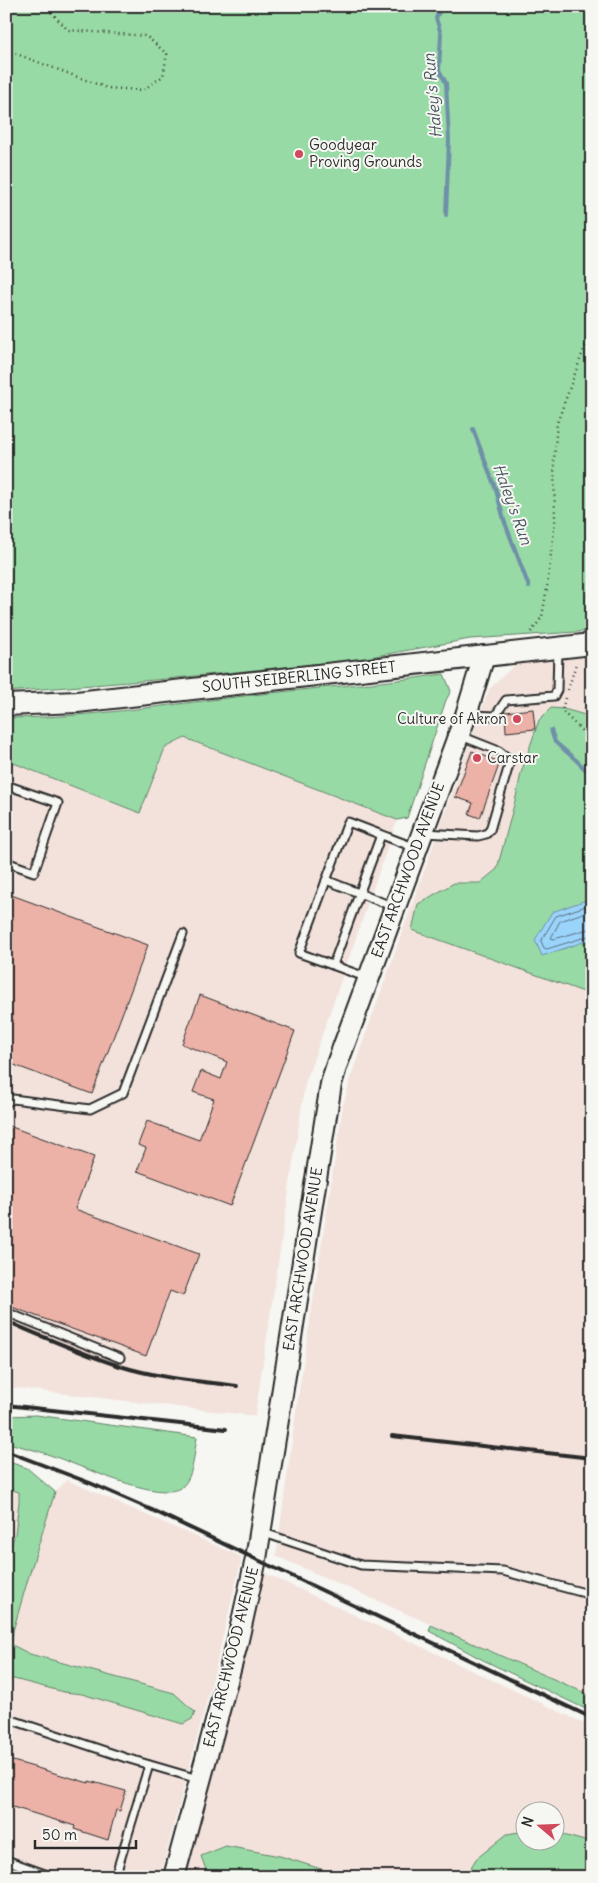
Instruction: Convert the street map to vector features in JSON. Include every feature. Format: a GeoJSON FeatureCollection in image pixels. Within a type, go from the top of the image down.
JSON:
{"type":"FeatureCollection","features":[{"type":"Feature","properties":{"kind":"main road","name":"SOUTH SEIBERLING STREET"},"geometry":{"type":"LineString","coordinates":[[6,705],[77,702],[592,644]]}},
{"type":"Feature","properties":{"kind":"main road","name":"EAST ARCHWOOD AVENUE"},"geometry":{"type":"LineString","coordinates":[[174,1877],[241,1629],[261,1532],[327,1105],[337,1064],[466,715],[484,656]]}},
{"type":"Feature","properties":{"kind":"lane"},"geometry":{"type":"LineString","coordinates":[[466,715],[496,716],[506,700],[554,696],[557,690],[558,648]]}},
{"type":"Feature","properties":{"kind":"lane"},"geometry":{"type":"LineString","coordinates":[[368,978],[299,953],[326,880],[348,822],[381,834],[419,840],[478,836],[486,834],[490,830],[510,765],[508,758],[499,752],[458,735]]}},
{"type":"Feature","properties":{"kind":"lane"},"geometry":{"type":"LineString","coordinates":[[6,786],[58,803],[34,872],[6,862]]}},
{"type":"Feature","properties":{"kind":"lane"},"geometry":{"type":"LineString","coordinates":[[333,966],[381,834]]}},
{"type":"Feature","properties":{"kind":"lane"},"geometry":{"type":"LineString","coordinates":[[326,880],[395,907]]}},
{"type":"Feature","properties":{"kind":"lane"},"geometry":{"type":"LineString","coordinates":[[6,1103],[13,1099],[90,1109],[122,1093],[183,934]]}},
{"type":"Feature","properties":{"kind":"lane"},"geometry":{"type":"LineString","coordinates":[[6,1312],[120,1358]]}},
{"type":"Feature","properties":{"kind":"lane"},"geometry":{"type":"LineString","coordinates":[[261,1532],[361,1565],[503,1571],[592,1595]]}},
{"type":"Feature","properties":{"kind":"lane"},"geometry":{"type":"LineString","coordinates":[[6,1718],[200,1780]]}},
{"type":"Feature","properties":{"kind":"lane"},"geometry":{"type":"LineString","coordinates":[[116,1877],[149,1765]]}},
{"type":"Feature","properties":{"kind":"lane"},"geometry":{"type":"LineString","coordinates":[[6,1860],[52,1877]]}},
{"type":"Feature","properties":{"kind":"path"},"geometry":{"type":"LineString","coordinates":[[6,50],[107,88],[143,90],[163,76],[167,54],[146,36],[68,30],[51,12],[59,6]]}},
{"type":"Feature","properties":{"kind":"path"},"geometry":{"type":"LineString","coordinates":[[531,632],[542,616],[547,588],[555,522],[554,460],[557,423],[592,327]]}},
{"type":"Feature","properties":{"kind":"path"},"geometry":{"type":"LineString","coordinates":[[576,664],[562,711],[592,741]]}},
{"type":"Feature","properties":{"kind":"shaded area"},"geometry":{"type":"Polygon","coordinates":[[[592,650],[592,717],[564,709],[530,748],[521,773],[497,870],[480,883],[454,883],[413,930],[592,995],[592,1696],[276,1556],[296,1411],[343,1105],[355,1064],[489,689],[522,658],[592,650]]]}},
{"type":"Feature","properties":{"kind":"shaded area"},"geometry":{"type":"Polygon","coordinates":[[[185,738],[397,820],[305,1084],[255,1416],[6,1387],[6,760],[140,813],[165,748],[185,738]]]}},
{"type":"Feature","properties":{"kind":"shaded area"},"geometry":{"type":"Polygon","coordinates":[[[6,1461],[27,1468],[55,1492],[67,1480],[242,1557],[214,1674],[160,1877],[6,1877],[6,1461]]]}},
{"type":"Feature","properties":{"kind":"shaded area"},"geometry":{"type":"Polygon","coordinates":[[[265,1573],[592,1727],[592,1877],[186,1877],[265,1573]]]}},
{"type":"Feature","properties":{"kind":"green space","name":"Goodyear Proving Grounds"},"geometry":{"type":"Polygon","coordinates":[[[6,6],[592,6],[592,631],[470,639],[354,660],[166,679],[6,692],[6,6]]]}},
{"type":"Feature","properties":{"kind":"green space"},"geometry":{"type":"Polygon","coordinates":[[[444,674],[451,691],[446,700],[407,818],[397,820],[185,738],[165,748],[140,813],[6,760],[6,718],[96,713],[444,674]]]}},
{"type":"Feature","properties":{"kind":"green space"},"geometry":{"type":"Polygon","coordinates":[[[551,708],[564,709],[592,717],[592,995],[412,930],[418,904],[454,883],[480,883],[497,869],[521,773],[539,720],[551,708]]]}},
{"type":"Feature","properties":{"kind":"green space"},"geometry":{"type":"Polygon","coordinates":[[[36,1415],[197,1437],[189,1477],[182,1487],[171,1491],[156,1490],[118,1480],[50,1455],[6,1442],[6,1416],[36,1415]]]}},
{"type":"Feature","properties":{"kind":"green space"},"geometry":{"type":"Polygon","coordinates":[[[6,1461],[27,1468],[55,1492],[13,1631],[12,1645],[30,1654],[174,1693],[195,1712],[192,1719],[183,1724],[82,1694],[64,1692],[6,1677],[6,1560],[15,1534],[19,1492],[6,1488],[6,1461]]]}},
{"type":"Feature","properties":{"kind":"green space"},"geometry":{"type":"Polygon","coordinates":[[[431,1625],[592,1696],[592,1712],[483,1660],[429,1631],[431,1625]]]}},
{"type":"Feature","properties":{"kind":"green space"},"geometry":{"type":"Polygon","coordinates":[[[516,1832],[516,1850],[566,1850],[566,1836],[592,1843],[592,1877],[465,1877],[476,1859],[507,1834],[516,1832]]]}},
{"type":"Feature","properties":{"kind":"green space"},"geometry":{"type":"Polygon","coordinates":[[[226,1846],[280,1856],[346,1877],[238,1877],[230,1873],[206,1870],[201,1856],[226,1846]]]}},
{"type":"Feature","properties":{"kind":"water"},"geometry":{"type":"Polygon","coordinates":[[[592,898],[592,939],[542,956],[535,940],[552,912],[592,898]]]}},
{"type":"Feature","properties":{"kind":"building"},"geometry":{"type":"Polygon","coordinates":[[[533,709],[535,729],[506,732],[505,712],[533,709]]]}},
{"type":"Feature","properties":{"kind":"building"},"geometry":{"type":"Polygon","coordinates":[[[472,751],[500,762],[480,818],[469,814],[473,803],[455,797],[472,751]]]}},
{"type":"Feature","properties":{"kind":"building"},"geometry":{"type":"Polygon","coordinates":[[[6,893],[148,945],[92,1094],[6,1062],[6,893]]]}},
{"type":"Feature","properties":{"kind":"building"},"geometry":{"type":"Polygon","coordinates":[[[200,995],[295,1031],[230,1206],[137,1171],[146,1148],[138,1145],[147,1121],[199,1140],[214,1099],[193,1092],[201,1071],[221,1079],[227,1062],[182,1044],[200,995]]]}},
{"type":"Feature","properties":{"kind":"building"},"geometry":{"type":"Polygon","coordinates":[[[6,1125],[94,1157],[75,1209],[199,1254],[183,1296],[170,1291],[146,1356],[6,1305],[6,1125]]]}},
{"type":"Feature","properties":{"kind":"building"},"geometry":{"type":"Polygon","coordinates":[[[6,1759],[89,1783],[89,1781],[126,1791],[120,1811],[116,1810],[108,1840],[74,1829],[75,1826],[6,1805],[6,1759]]]}},
{"type":"Feature","properties":{"kind":"waterway","name":"Haley's Run"},"geometry":{"type":"LineString","coordinates":[[442,6],[436,18],[441,34],[439,70],[446,83],[449,139],[446,215]]}},
{"type":"Feature","properties":{"kind":"waterway","name":"Haley's Run"},"geometry":{"type":"LineString","coordinates":[[473,429],[529,587]]}},
{"type":"Feature","properties":{"kind":"waterway","name":"Haley's Run"},"geometry":{"type":"LineString","coordinates":[[551,730],[555,742],[592,776]]}},
{"type":"Feature","properties":{"kind":"railway"},"geometry":{"type":"LineString","coordinates":[[6,1321],[77,1351],[134,1370],[178,1379],[237,1386]]}},
{"type":"Feature","properties":{"kind":"railway"},"geometry":{"type":"LineString","coordinates":[[6,1405],[226,1429]]}},
{"type":"Feature","properties":{"kind":"railway"},"geometry":{"type":"LineString","coordinates":[[392,1436],[592,1458]]}},
{"type":"Feature","properties":{"kind":"railway"},"geometry":{"type":"LineString","coordinates":[[6,1451],[90,1483],[152,1510],[592,1718]]}},
{"type":"Feature","properties":{"kind":"place","name":"Goodyear Proving Grounds"},"geometry":{"type":"Point","coordinates":[299,154]}},
{"type":"Feature","properties":{"kind":"place","name":"Culture of Akron"},"geometry":{"type":"Point","coordinates":[517,719]}},
{"type":"Feature","properties":{"kind":"place","name":"Carstar"},"geometry":{"type":"Point","coordinates":[477,758]}}]}
